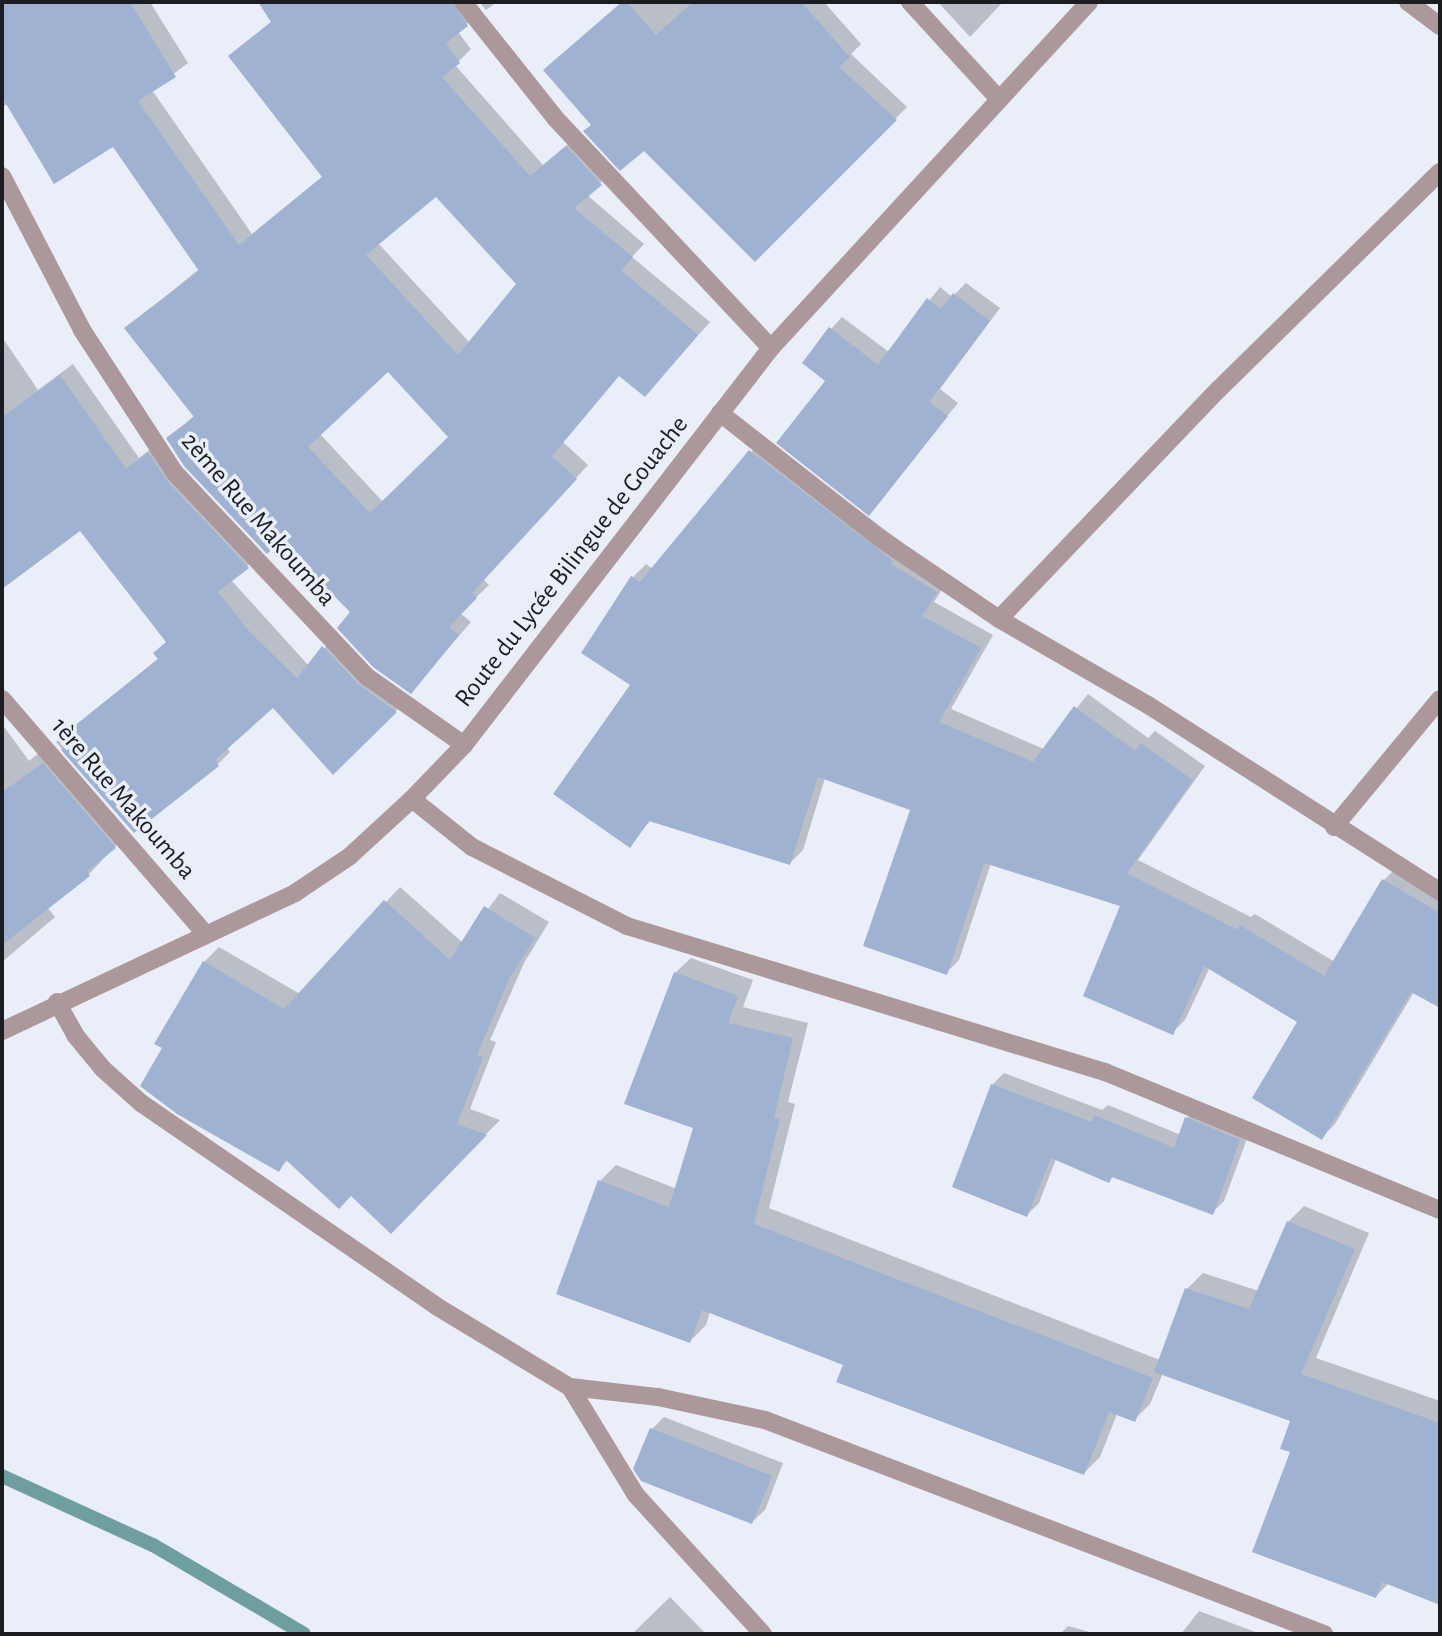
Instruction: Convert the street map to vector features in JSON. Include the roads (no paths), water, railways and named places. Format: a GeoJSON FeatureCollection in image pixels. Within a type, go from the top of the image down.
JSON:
{"type":"FeatureCollection","features":[{"type":"Feature","properties":{"kind":"street"},"geometry":{"type":"LineString","coordinates":[[463,2],[556,119],[771,348]]}},
{"type":"Feature","properties":{"kind":"street"},"geometry":{"type":"LineString","coordinates":[[910,2],[998,98]]}},
{"type":"Feature","properties":{"kind":"street","name":"Route du Lycée Bilingue de Gouache"},"geometry":{"type":"LineString","coordinates":[[2,1031],[57,1002],[295,893],[350,856],[412,799],[464,745],[771,348],[1088,2]]}},
{"type":"Feature","properties":{"kind":"street"},"geometry":{"type":"LineString","coordinates":[[1408,2],[1440,26]]}},
{"type":"Feature","properties":{"kind":"street"},"geometry":{"type":"LineString","coordinates":[[999,620],[1218,390],[1440,172]]}},
{"type":"Feature","properties":{"kind":"street","name":"2ème Rue Makoumba"},"geometry":{"type":"LineString","coordinates":[[2,176],[82,330],[175,473],[366,676],[464,745]]}},
{"type":"Feature","properties":{"kind":"street"},"geometry":{"type":"LineString","coordinates":[[720,413],[878,537],[999,620],[1147,705],[1334,827],[1440,891]]}},
{"type":"Feature","properties":{"kind":"street","name":"1ère Rue Makoumba"},"geometry":{"type":"LineString","coordinates":[[2,699],[205,933]]}},
{"type":"Feature","properties":{"kind":"street"},"geometry":{"type":"LineString","coordinates":[[1334,827],[1440,699]]}},
{"type":"Feature","properties":{"kind":"street"},"geometry":{"type":"LineString","coordinates":[[412,799],[472,847],[627,926],[1105,1072],[1440,1210]]}},
{"type":"Feature","properties":{"kind":"street"},"geometry":{"type":"LineString","coordinates":[[57,1002],[75,1035],[103,1069],[141,1103],[436,1306],[570,1387],[658,1397],[765,1420],[1324,1634]]}},
{"type":"Feature","properties":{"kind":"street"},"geometry":{"type":"LineString","coordinates":[[570,1387],[636,1495],[763,1634]]}},
{"type":"Feature","properties":{"kind":"waterway"},"geometry":{"type":"LineString","coordinates":[[2,1476],[153,1545],[304,1634]]}}]}
